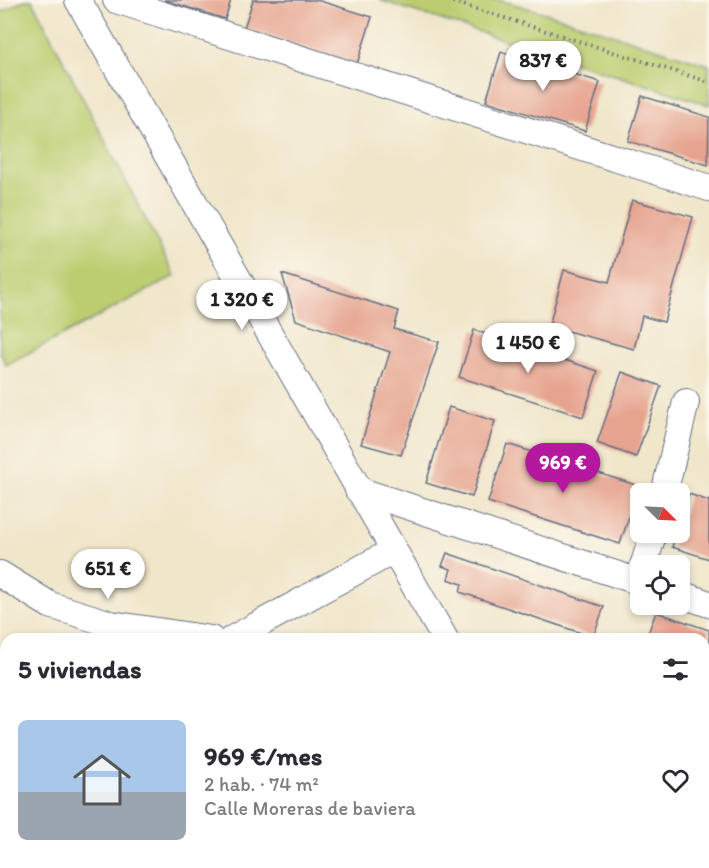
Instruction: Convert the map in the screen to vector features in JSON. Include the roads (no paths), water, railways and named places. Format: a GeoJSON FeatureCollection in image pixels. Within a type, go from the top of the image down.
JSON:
{"type":"FeatureCollection","features":[{"type":"Feature","properties":{"kind":"street"},"geometry":{"type":"LineString","coordinates":[[78,0],[441,633]]}},
{"type":"Feature","properties":{"kind":"street"},"geometry":{"type":"LineString","coordinates":[[116,0],[709,188]]}},
{"type":"Feature","properties":{"kind":"street"},"geometry":{"type":"LineString","coordinates":[[667,483],[686,402]]}},
{"type":"Feature","properties":{"kind":"street"},"geometry":{"type":"LineString","coordinates":[[358,490],[630,572]]}},
{"type":"Feature","properties":{"kind":"street"},"geometry":{"type":"LineString","coordinates":[[243,633],[393,551]]}},
{"type":"Feature","properties":{"kind":"street"},"geometry":{"type":"LineString","coordinates":[[0,574],[50,605],[111,624],[171,633]]}},
{"type":"Feature","properties":{"kind":"street"},"geometry":{"type":"LineString","coordinates":[[690,597],[709,604]]}}]}
